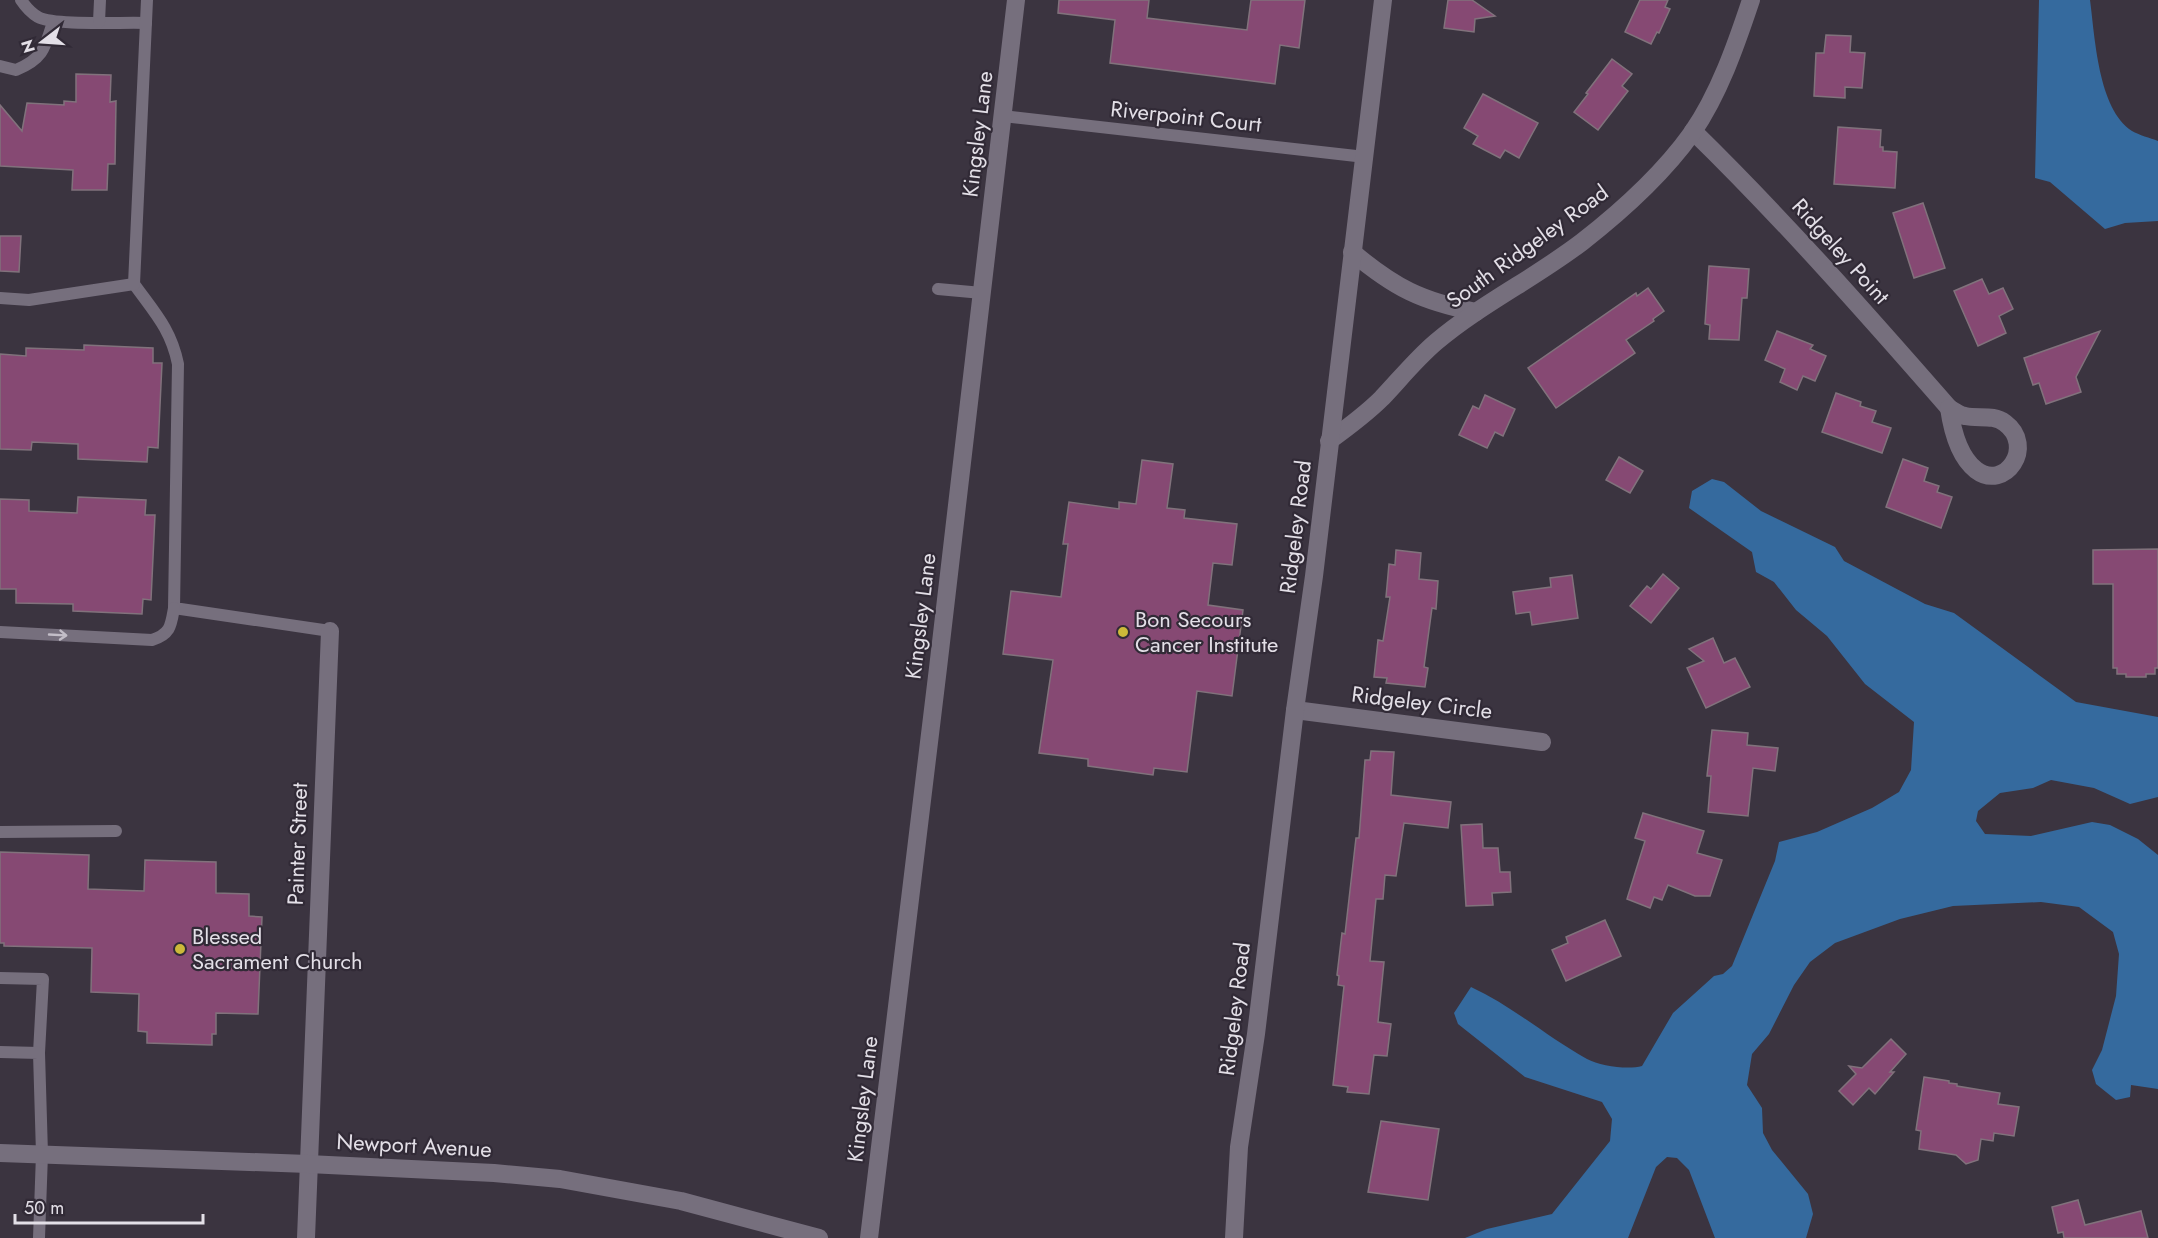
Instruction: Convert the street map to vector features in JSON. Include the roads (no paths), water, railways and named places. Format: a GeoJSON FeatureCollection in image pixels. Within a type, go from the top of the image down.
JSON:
{"type":"FeatureCollection","features":[{"type":"Feature","properties":{"kind":"street","name":"Kingsley Lane"},"geometry":{"type":"LineString","coordinates":[[868,1238],[1016,0]]}},
{"type":"Feature","properties":{"kind":"street","name":"Ridgeley Road"},"geometry":{"type":"LineString","coordinates":[[1234,1238],[1239,1147],[1257,1023],[1294,710],[1314,576],[1383,0]]}},
{"type":"Feature","properties":{"kind":"street","name":"South Ridgeley Road"},"geometry":{"type":"LineString","coordinates":[[1329,441],[1381,399],[1412,364],[1435,343],[1476,312],[1582,242],[1637,196],[1666,166],[1693,131],[1716,90],[1751,0]]}},
{"type":"Feature","properties":{"kind":"street","name":"Ridgeley Point"},"geometry":{"type":"LineString","coordinates":[[1693,131],[1762,199],[1949,408]]}},
{"type":"Feature","properties":{"kind":"street"},"geometry":{"type":"LineString","coordinates":[[1352,252],[1377,273],[1407,292],[1440,304],[1476,312]]}},
{"type":"Feature","properties":{"kind":"street","name":"Painter Street"},"geometry":{"type":"LineString","coordinates":[[306,1238],[330,631]]}},
{"type":"Feature","properties":{"kind":"street","name":"Ridgeley Circle"},"geometry":{"type":"LineString","coordinates":[[1294,710],[1542,742]]}},
{"type":"Feature","properties":{"kind":"street","name":"Newport Avenue"},"geometry":{"type":"LineString","coordinates":[[0,1153],[308,1164],[494,1173],[560,1179],[681,1201],[819,1238]]}},
{"type":"Feature","properties":{"kind":"lane"},"geometry":{"type":"LineString","coordinates":[[21,0],[38,17],[53,22],[146,23]]}},
{"type":"Feature","properties":{"kind":"lane"},"geometry":{"type":"LineString","coordinates":[[99,22],[100,0]]}},
{"type":"Feature","properties":{"kind":"lane"},"geometry":{"type":"LineString","coordinates":[[0,632],[152,639],[163,637],[171,626],[174,608],[178,364],[174,343],[168,332],[134,284],[147,0]]}},
{"type":"Feature","properties":{"kind":"lane"},"geometry":{"type":"LineString","coordinates":[[0,66],[16,70],[38,58],[45,47],[53,22]]}},
{"type":"Feature","properties":{"kind":"lane","name":"Riverpoint Court"},"geometry":{"type":"LineString","coordinates":[[1003,116],[1365,157]]}},
{"type":"Feature","properties":{"kind":"lane"},"geometry":{"type":"LineString","coordinates":[[0,298],[29,300],[134,284]]}},
{"type":"Feature","properties":{"kind":"lane"},"geometry":{"type":"LineString","coordinates":[[938,289],[982,293]]}},
{"type":"Feature","properties":{"kind":"lane"},"geometry":{"type":"LineString","coordinates":[[174,608],[330,631]]}},
{"type":"Feature","properties":{"kind":"lane"},"geometry":{"type":"LineString","coordinates":[[0,832],[116,831]]}},
{"type":"Feature","properties":{"kind":"lane"},"geometry":{"type":"LineString","coordinates":[[0,978],[43,979],[39,1053],[42,1154],[39,1238]]}},
{"type":"Feature","properties":{"kind":"lane"},"geometry":{"type":"LineString","coordinates":[[0,1052],[39,1053]]}},
{"type":"Feature","properties":{"kind":"water"},"geometry":{"type":"Polygon","coordinates":[[[2039,0],[2090,0],[2100,71],[2112,106],[2121,121],[2132,131],[2158,141],[2158,221],[2125,223],[2105,229],[2050,182],[2035,178],[2039,0]]]}},
{"type":"Feature","properties":{"kind":"water"},"geometry":{"type":"Polygon","coordinates":[[[1712,479],[1724,482],[1761,511],[1835,547],[1844,561],[1925,604],[1954,613],[2076,702],[2158,717],[2158,797],[2130,804],[2094,788],[2051,780],[2033,788],[2000,793],[1978,811],[1976,821],[1985,834],[2031,836],[2092,822],[2110,825],[2138,839],[2158,855],[2158,1089],[2131,1085],[2130,1097],[2116,1100],[2096,1084],[2092,1070],[2102,1050],[2116,996],[2119,954],[2113,932],[2079,907],[2041,902],[1953,906],[1900,919],[1835,943],[1810,962],[1794,985],[1769,1034],[1752,1054],[1747,1085],[1762,1108],[1763,1133],[1772,1150],[1808,1194],[1813,1214],[1806,1238],[1715,1238],[1689,1170],[1677,1158],[1667,1157],[1656,1167],[1628,1238],[1465,1238],[1487,1229],[1552,1214],[1610,1141],[1612,1119],[1602,1102],[1525,1077],[1458,1024],[1454,1013],[1471,987],[1502,1004],[1587,1059],[1614,1067],[1642,1066],[1673,1013],[1714,976],[1723,974],[1732,966],[1775,861],[1779,842],[1817,832],[1872,808],[1899,792],[1911,770],[1914,722],[1865,684],[1827,636],[1796,610],[1774,582],[1756,572],[1752,552],[1689,508],[1692,491],[1712,479]]]}},
{"type":"Feature","properties":{"kind":"place","name":"Bon Secours Cancer Institute"},"geometry":{"type":"Point","coordinates":[1123,632]}},
{"type":"Feature","properties":{"kind":"place","name":"Blessed Sacrament Church"},"geometry":{"type":"Point","coordinates":[180,949]}}]}
